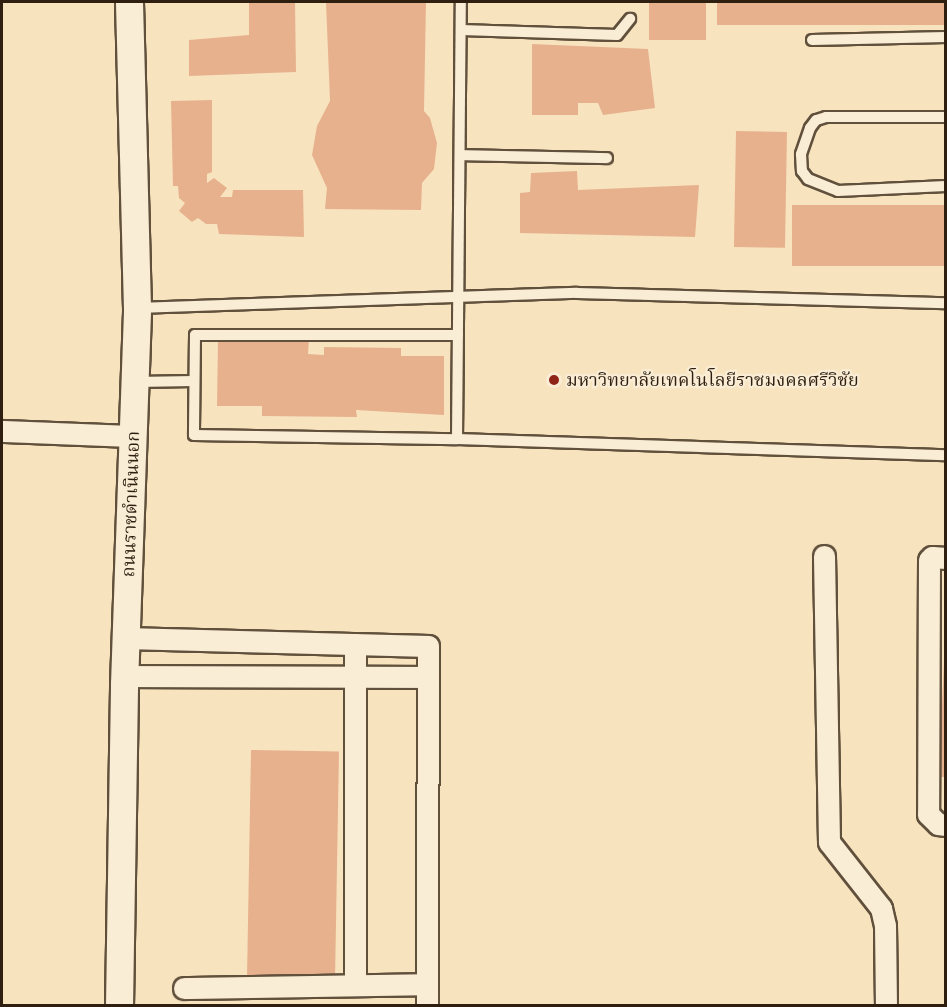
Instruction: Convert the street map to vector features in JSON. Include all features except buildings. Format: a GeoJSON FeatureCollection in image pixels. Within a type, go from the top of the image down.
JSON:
{"type":"FeatureCollection","features":[{"type":"Feature","properties":{"kind":"street","name":"ถนนราชดำเนินนอก"},"geometry":{"type":"LineString","coordinates":[[119,1005],[124,676],[137,308],[129,2]]}},
{"type":"Feature","properties":{"kind":"street"},"geometry":{"type":"LineString","coordinates":[[2,431],[133,436]]}},
{"type":"Feature","properties":{"kind":"street"},"geometry":{"type":"LineString","coordinates":[[824,556],[829,842],[881,908],[885,925],[886,1005]]}},
{"type":"Feature","properties":{"kind":"street"},"geometry":{"type":"LineString","coordinates":[[945,558],[932,557],[929,560],[928,814],[938,824],[945,825]]}},
{"type":"Feature","properties":{"kind":"street"},"geometry":{"type":"LineString","coordinates":[[126,638],[428,646],[427,1005]]}},
{"type":"Feature","properties":{"kind":"street"},"geometry":{"type":"LineString","coordinates":[[355,644],[355,985]]}},
{"type":"Feature","properties":{"kind":"street"},"geometry":{"type":"LineString","coordinates":[[124,676],[427,677]]}},
{"type":"Feature","properties":{"kind":"street"},"geometry":{"type":"LineString","coordinates":[[184,988],[427,984]]}},
{"type":"Feature","properties":{"kind":"lane"},"geometry":{"type":"LineString","coordinates":[[457,439],[461,2]]}},
{"type":"Feature","properties":{"kind":"lane"},"geometry":{"type":"LineString","coordinates":[[461,30],[617,35],[630,19]]}},
{"type":"Feature","properties":{"kind":"lane"},"geometry":{"type":"LineString","coordinates":[[812,40],[945,37]]}},
{"type":"Feature","properties":{"kind":"lane"},"geometry":{"type":"LineString","coordinates":[[945,117],[826,117],[816,120],[810,128],[801,154],[802,171],[808,179],[838,191],[945,186]]}},
{"type":"Feature","properties":{"kind":"lane"},"geometry":{"type":"LineString","coordinates":[[460,156],[608,158]]}},
{"type":"Feature","properties":{"kind":"lane"},"geometry":{"type":"LineString","coordinates":[[137,308],[577,293],[945,303]]}},
{"type":"Feature","properties":{"kind":"lane"},"geometry":{"type":"LineString","coordinates":[[459,335],[195,335],[194,435],[457,439],[945,455]]}},
{"type":"Feature","properties":{"kind":"lane"},"geometry":{"type":"LineString","coordinates":[[135,382],[194,381]]}},
{"type":"Feature","properties":{"kind":"place","name":"มหาวิทยาลัยเทคโนโลยีราชมงคลศรีวิชัย"},"geometry":{"type":"Point","coordinates":[554,380]}}]}
